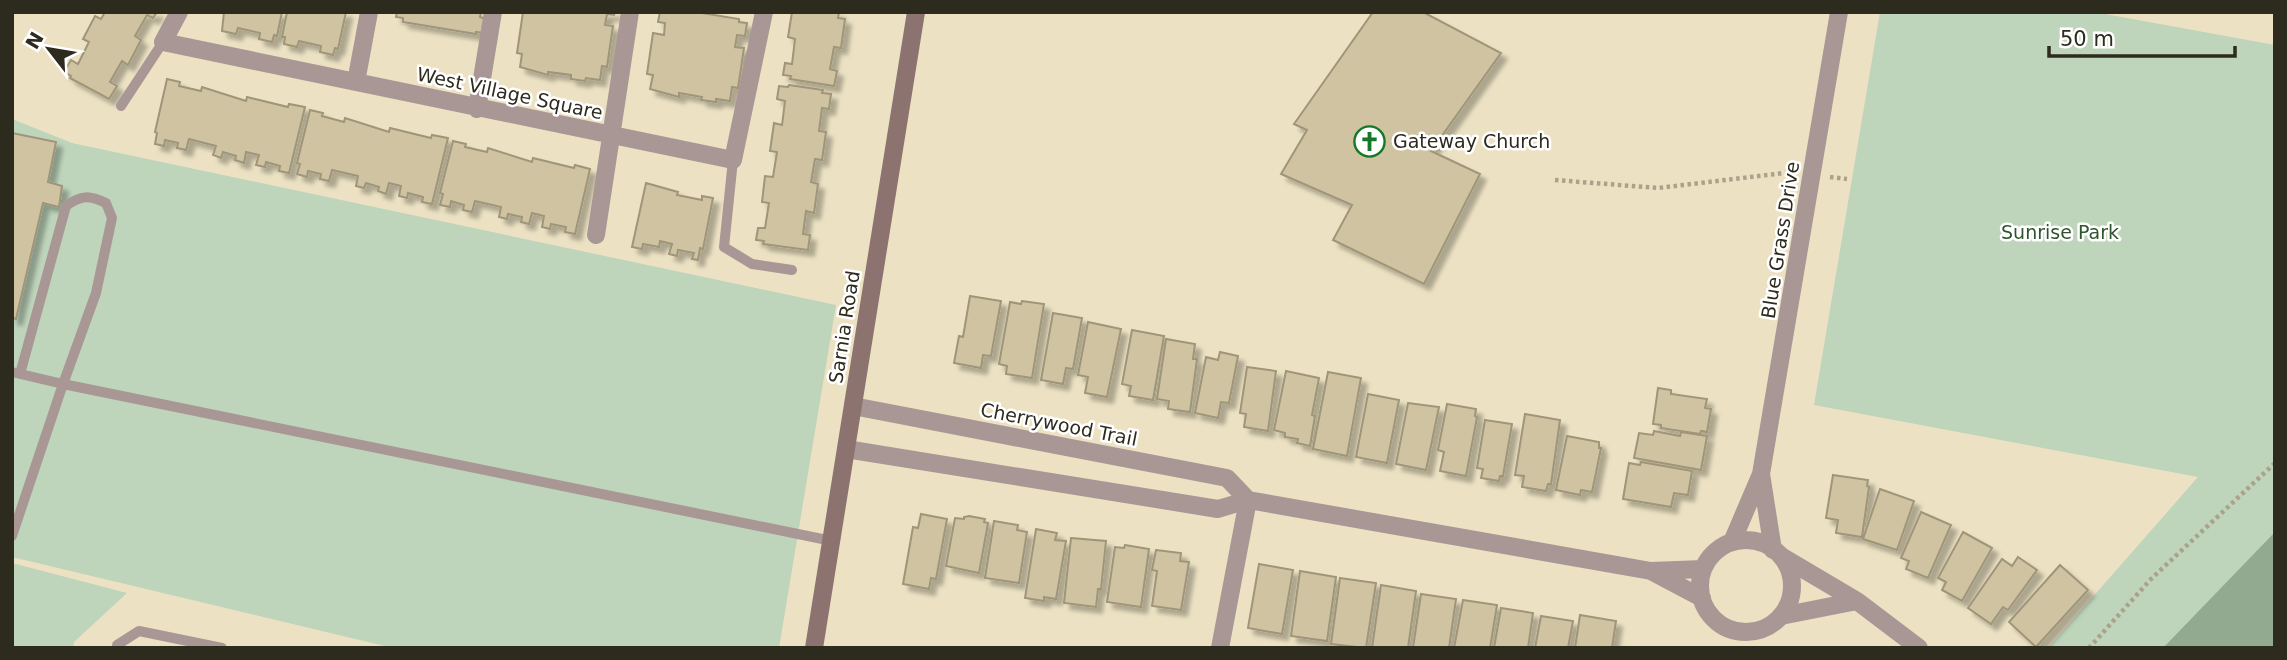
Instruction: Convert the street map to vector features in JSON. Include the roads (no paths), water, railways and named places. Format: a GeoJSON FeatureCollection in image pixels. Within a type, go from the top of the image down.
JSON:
{"type":"FeatureCollection","features":[{"type":"Feature","properties":{"kind":"main road","name":"Sarnia Road"},"geometry":{"type":"LineString","coordinates":[[814,648],[916,12]]}},
{"type":"Feature","properties":{"kind":"street"},"geometry":{"type":"LineString","coordinates":[[163,42],[179,12]]}},
{"type":"Feature","properties":{"kind":"street"},"geometry":{"type":"LineString","coordinates":[[356,82],[369,12]]}},
{"type":"Feature","properties":{"kind":"street"},"geometry":{"type":"LineString","coordinates":[[477,109],[494,12]]}},
{"type":"Feature","properties":{"kind":"street"},"geometry":{"type":"LineString","coordinates":[[596,234],[630,12]]}},
{"type":"Feature","properties":{"kind":"street"},"geometry":{"type":"LineString","coordinates":[[733,160],[764,12]]}},
{"type":"Feature","properties":{"kind":"street","name":"Blue Grass Drive"},"geometry":{"type":"LineString","coordinates":[[1732,542],[1761,474],[1839,12]]}},
{"type":"Feature","properties":{"kind":"street","name":"West Village Square"},"geometry":{"type":"LineString","coordinates":[[163,42],[733,160]]}},
{"type":"Feature","properties":{"kind":"street","name":"Cherrywood Trail"},"geometry":{"type":"LineString","coordinates":[[853,406],[1227,478],[1248,500]]}},
{"type":"Feature","properties":{"kind":"street"},"geometry":{"type":"LineString","coordinates":[[846,449],[1218,509],[1248,500],[1651,571],[1703,569]]}},
{"type":"Feature","properties":{"kind":"street","name":"Blue Grass Drive"},"geometry":{"type":"LineString","coordinates":[[1761,474],[1777,553]]}},
{"type":"Feature","properties":{"kind":"street"},"geometry":{"type":"LineString","coordinates":[[1220,648],[1248,500]]}},
{"type":"Feature","properties":{"kind":"street"},"geometry":{"type":"LineString","coordinates":[[1777,553],[1789,570],[1792,586],[1789,603],[1781,616],[1768,627],[1753,632],[1737,632],[1718,624],[1705,608],[1702,598],[1700,589],[1703,569],[1714,552],[1732,542],[1752,540],[1777,553],[1857,601],[1919,648]]}},
{"type":"Feature","properties":{"kind":"street"},"geometry":{"type":"LineString","coordinates":[[1651,571],[1702,598]]}},
{"type":"Feature","properties":{"kind":"street"},"geometry":{"type":"LineString","coordinates":[[1781,616],[1857,601]]}},
{"type":"Feature","properties":{"kind":"lane"},"geometry":{"type":"LineString","coordinates":[[121,106],[163,42]]}},
{"type":"Feature","properties":{"kind":"lane"},"geometry":{"type":"LineString","coordinates":[[733,160],[724,247],[752,264],[792,270]]}},
{"type":"Feature","properties":{"kind":"lane"},"geometry":{"type":"LineString","coordinates":[[12,536],[63,384],[96,293],[112,218],[106,202],[92,196],[79,197],[66,206],[16,372],[63,384],[832,541]]}},
{"type":"Feature","properties":{"kind":"lane"},"geometry":{"type":"LineString","coordinates":[[117,648],[117,645],[139,632],[222,648]]}},
{"type":"Feature","properties":{"kind":"place","name":"Gateway Church"},"geometry":{"type":"Point","coordinates":[1370,141]}},
{"type":"Feature","properties":{"kind":"park label","name":"Sunrise Park"},"geometry":{"type":"Point","coordinates":[2060,232]}}]}
